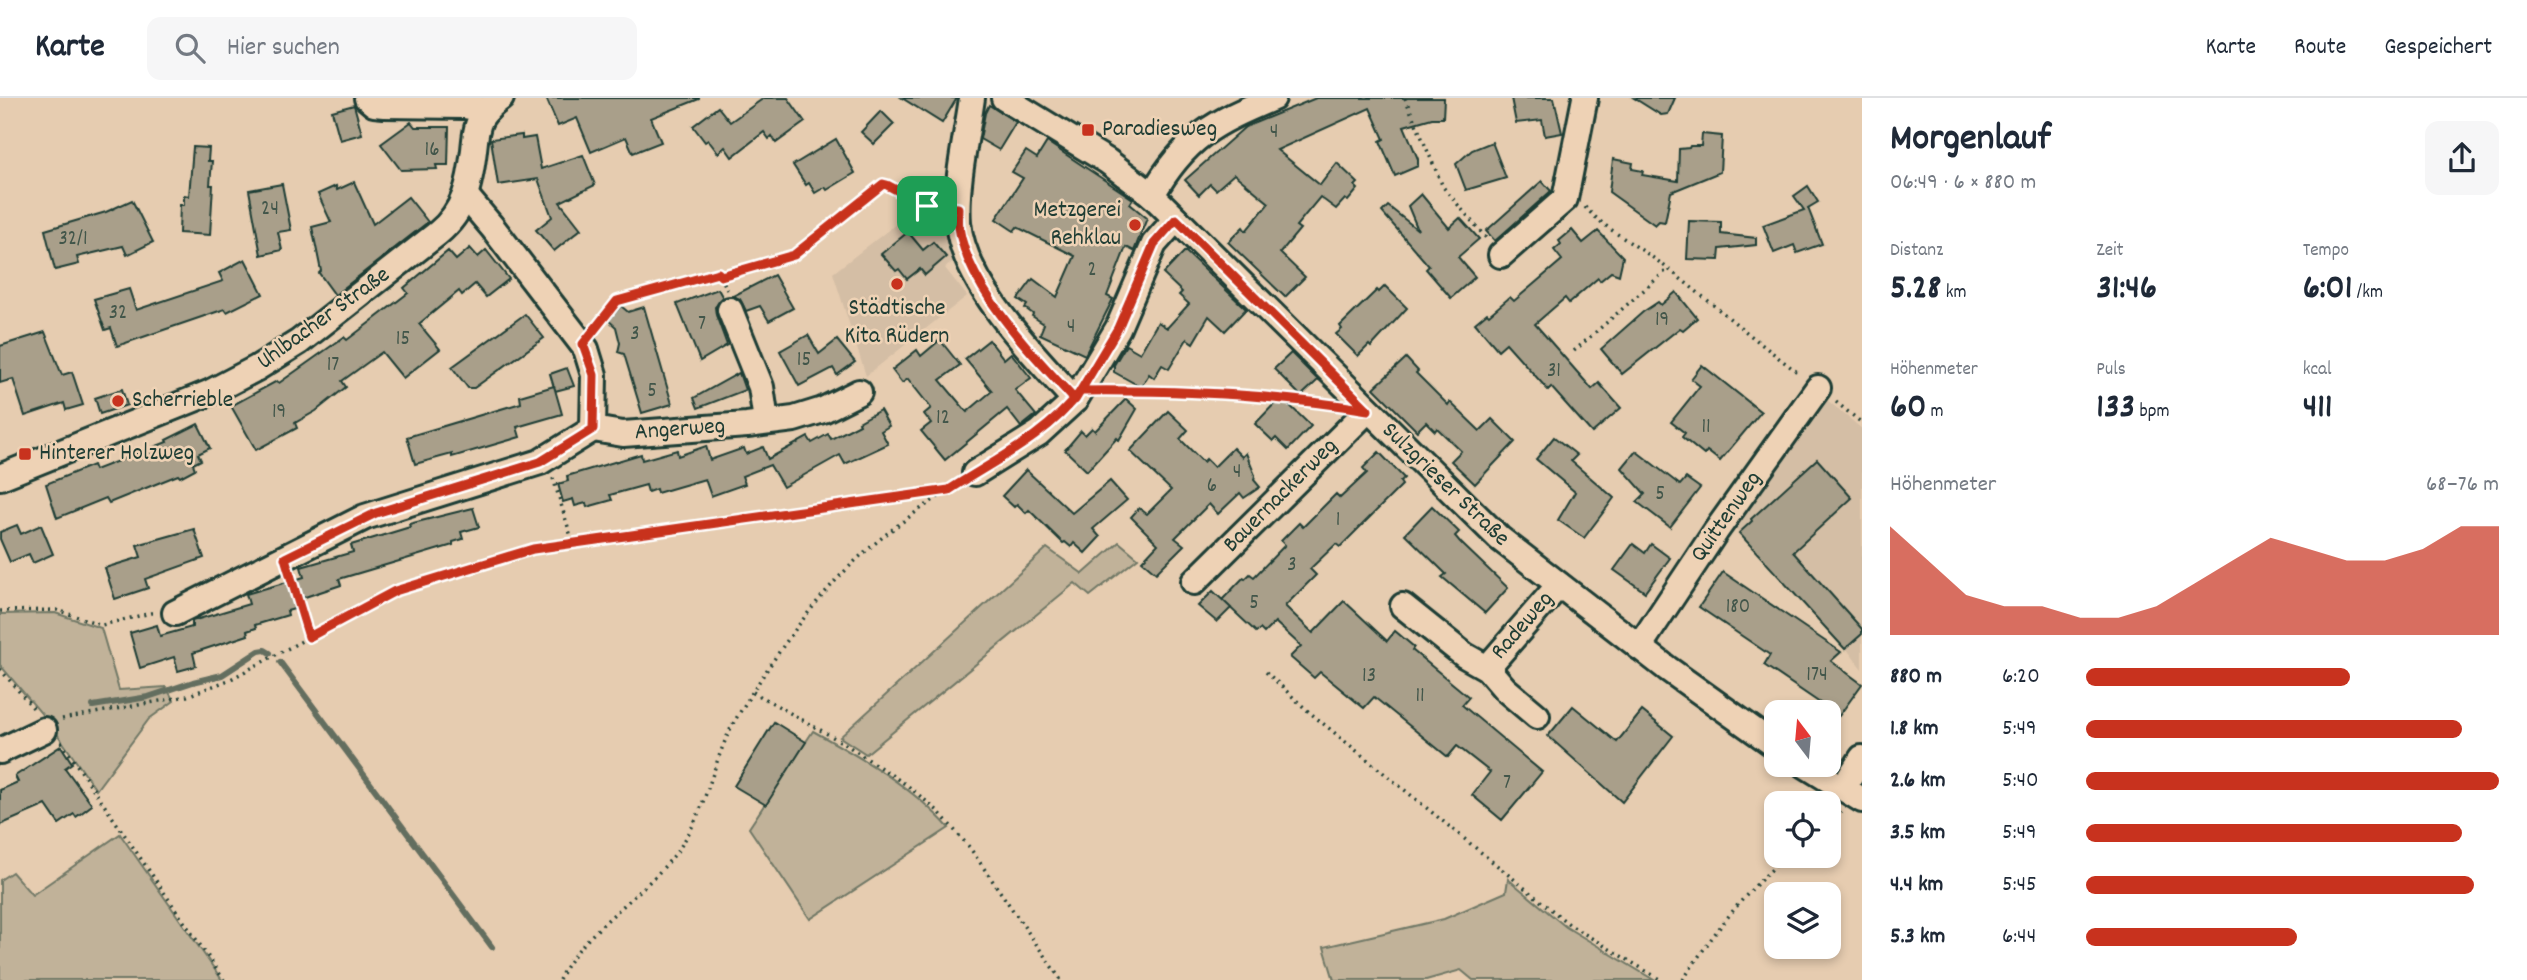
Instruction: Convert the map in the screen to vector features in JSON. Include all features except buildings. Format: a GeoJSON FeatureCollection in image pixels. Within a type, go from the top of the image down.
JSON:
{"type":"FeatureCollection","features":[{"type":"Feature","properties":{"kind":"street","name":"Uhlbacher Straße"},"geometry":{"type":"LineString","coordinates":[[367,98],[380,105],[494,104]]}},
{"type":"Feature","properties":{"kind":"street"},"geometry":{"type":"LineString","coordinates":[[972,98],[958,208],[962,244],[980,284],[1029,348],[1078,396]]}},
{"type":"Feature","properties":{"kind":"street","name":"Sulzgrieser Straße"},"geometry":{"type":"LineString","coordinates":[[1004,98],[1088,148],[1152,195],[1483,524],[1639,647],[1764,737]]}},
{"type":"Feature","properties":{"kind":"street"},"geometry":{"type":"LineString","coordinates":[[1152,195],[1169,166],[1190,144],[1228,118],[1273,98]]}},
{"type":"Feature","properties":{"kind":"street"},"geometry":{"type":"LineString","coordinates":[[1501,256],[1560,206],[1569,189],[1585,98]]}},
{"type":"Feature","properties":{"kind":"street","name":"Uhlbacher Straße"},"geometry":{"type":"LineString","coordinates":[[0,477],[209,393],[273,359],[339,312],[438,233],[455,216],[466,196],[472,174],[478,125],[494,104]]}},
{"type":"Feature","properties":{"kind":"street"},"geometry":{"type":"LineString","coordinates":[[175,613],[376,513],[523,468],[547,458],[593,429],[594,375],[583,344],[494,228],[466,196]]}},
{"type":"Feature","properties":{"kind":"street"},"geometry":{"type":"LineString","coordinates":[[975,473],[1040,433],[1078,396],[1118,328],[1154,244],[1176,219]]}},
{"type":"Feature","properties":{"kind":"street"},"geometry":{"type":"LineString","coordinates":[[730,310],[761,387],[766,421]]}},
{"type":"Feature","properties":{"kind":"street","name":"Quittenweg"},"geometry":{"type":"LineString","coordinates":[[1639,647],[1716,531],[1818,388]]}},
{"type":"Feature","properties":{"kind":"street","name":"Angerweg"},"geometry":{"type":"LineString","coordinates":[[593,429],[623,434],[747,425],[813,414],[859,393]]}},
{"type":"Feature","properties":{"kind":"street","name":"Bauernackerweg"},"geometry":{"type":"LineString","coordinates":[[1194,582],[1368,410]]}},
{"type":"Feature","properties":{"kind":"street","name":"Radeweg"},"geometry":{"type":"LineString","coordinates":[[1487,668],[1559,585]]}},
{"type":"Feature","properties":{"kind":"street","name":"Radeweg"},"geometry":{"type":"LineString","coordinates":[[1403,606],[1469,660],[1487,668],[1505,689],[1537,716]]}},
{"type":"Feature","properties":{"kind":"street"},"geometry":{"type":"LineString","coordinates":[[0,751],[45,726]]}},
{"type":"Feature","properties":{"kind":"street"},"geometry":{"type":"LineString","coordinates":[[1824,777],[1852,794],[1862,758]]}},
{"type":"Feature","properties":{"kind":"path"},"geometry":{"type":"LineString","coordinates":[[1405,98],[1443,187],[1501,256]]}},
{"type":"Feature","properties":{"kind":"path"},"geometry":{"type":"LineString","coordinates":[[583,344],[617,301],[718,273],[721,276],[790,257],[883,184],[927,206],[958,208]]}},
{"type":"Feature","properties":{"kind":"path"},"geometry":{"type":"LineString","coordinates":[[1569,189],[1592,215],[1668,269],[1862,423]]}},
{"type":"Feature","properties":{"kind":"path"},"geometry":{"type":"LineString","coordinates":[[1574,351],[1668,269]]}},
{"type":"Feature","properties":{"kind":"path"},"geometry":{"type":"LineString","coordinates":[[1078,396],[1139,390],[1242,394],[1368,410]]}},
{"type":"Feature","properties":{"kind":"path"},"geometry":{"type":"LineString","coordinates":[[547,458],[573,543]]}},
{"type":"Feature","properties":{"kind":"path"},"geometry":{"type":"LineString","coordinates":[[559,980],[566,966],[583,945],[645,889],[683,844],[700,811],[728,733],[798,628],[836,580],[883,537],[975,473]]}},
{"type":"Feature","properties":{"kind":"path"},"geometry":{"type":"LineString","coordinates":[[45,726],[104,709],[187,696],[229,680],[395,591],[533,549],[949,490]]}},
{"type":"Feature","properties":{"kind":"path"},"geometry":{"type":"LineString","coordinates":[[285,558],[309,637]]}},
{"type":"Feature","properties":{"kind":"path"},"geometry":{"type":"LineString","coordinates":[[0,611],[57,610],[102,625],[162,611],[175,613]]}},
{"type":"Feature","properties":{"kind":"path"},"geometry":{"type":"LineString","coordinates":[[0,669],[45,726],[224,980]]}},
{"type":"Feature","properties":{"kind":"path"},"geometry":{"type":"LineString","coordinates":[[1266,672],[1320,721],[1570,925],[1661,980]]}},
{"type":"Feature","properties":{"kind":"path"},"geometry":{"type":"LineString","coordinates":[[753,692],[845,744],[908,786],[938,811],[970,848],[1061,980]]}},
{"type":"Feature","properties":{"kind":"path"},"geometry":{"type":"LineString","coordinates":[[1683,980],[1728,914],[1773,868]]}},
{"type":"Feature","properties":{"kind":"shaded area","name":"Städtische Kita Rüdern"},"geometry":{"type":"Polygon","coordinates":[[[924,209],[953,211],[960,256],[945,268],[967,296],[866,376],[833,273],[900,221],[904,225],[924,209]]]}},
{"type":"Feature","properties":{"kind":"shaded area"},"geometry":{"type":"Polygon","coordinates":[[[1827,400],[1862,429],[1862,669],[1846,648],[1734,527],[1773,466],[1822,402],[1827,400]]]}},
{"type":"Feature","properties":{"kind":"shaded area"},"geometry":{"type":"Polygon","coordinates":[[[1119,542],[1138,558],[1090,596],[1075,583],[866,754],[840,737],[1047,548],[1083,574],[1119,542]]]}},
{"type":"Feature","properties":{"kind":"shaded area"},"geometry":{"type":"Polygon","coordinates":[[[55,613],[101,628],[119,690],[166,687],[174,701],[149,719],[96,790],[51,725],[0,665],[0,614],[55,613]]]}},
{"type":"Feature","properties":{"kind":"shaded area"},"geometry":{"type":"Polygon","coordinates":[[[813,731],[903,786],[949,828],[810,919],[749,828],[813,731]]]}},
{"type":"Feature","properties":{"kind":"shaded area"},"geometry":{"type":"Polygon","coordinates":[[[120,834],[222,980],[0,980],[0,880],[12,872],[32,895],[120,834]]]}},
{"type":"Feature","properties":{"kind":"shaded area"},"geometry":{"type":"Polygon","coordinates":[[[1508,879],[1566,927],[1654,980],[1473,980],[1461,970],[1426,980],[1334,980],[1324,947],[1444,919],[1506,892],[1508,879]]]}},
{"type":"Feature","properties":{"kind":"waterway"},"geometry":{"type":"LineString","coordinates":[[93,706],[148,697],[222,675],[259,651],[270,653]]}},
{"type":"Feature","properties":{"kind":"waterway"},"geometry":{"type":"LineString","coordinates":[[280,662],[492,947]]}},
{"type":"Feature","properties":{"kind":"place","name":"Paradiesweg"},"geometry":{"type":"Point","coordinates":[1088,130]}},
{"type":"Feature","properties":{"kind":"place","name":"Metzgerei Rehklau"},"geometry":{"type":"Point","coordinates":[1135,225]}},
{"type":"Feature","properties":{"kind":"place","name":"Städtische Kita Rüdern"},"geometry":{"type":"Point","coordinates":[897,284]}},
{"type":"Feature","properties":{"kind":"place","name":"Scherrieble"},"geometry":{"type":"Point","coordinates":[118,401]}},
{"type":"Feature","properties":{"kind":"place","name":"Hinterer Holzweg"},"geometry":{"type":"Point","coordinates":[25,454]}},
{"type":"Feature","properties":{"kind":"route"},"geometry":{"type":"LineString","coordinates":[[927,206],[883,184],[790,257],[721,276],[718,273],[617,301],[583,344],[591,362],[595,383],[593,429],[540,462],[376,513],[285,558],[309,637],[395,591],[550,545],[949,490],[1040,433],[1075,400],[1081,391],[1242,394],[1368,410],[1176,219],[1154,244],[1118,328],[1075,400],[1029,348],[980,284],[962,244],[958,208],[927,206]]}}]}
